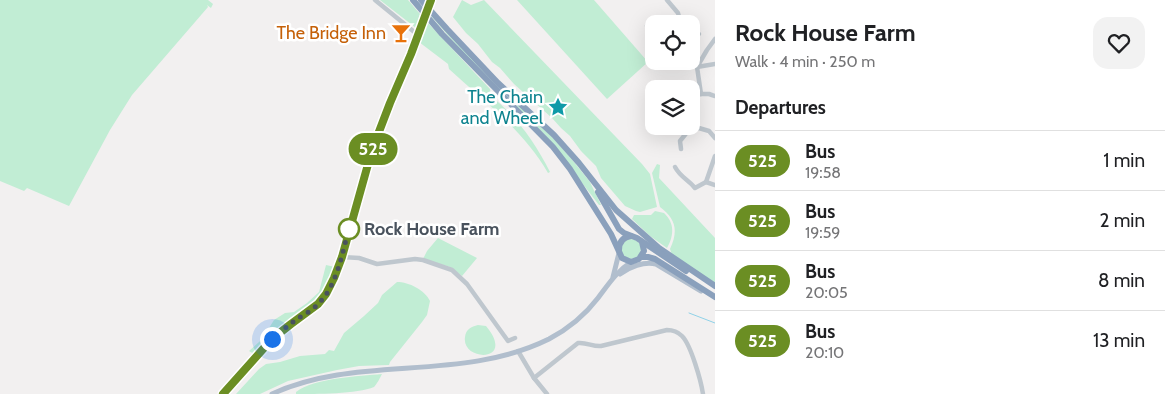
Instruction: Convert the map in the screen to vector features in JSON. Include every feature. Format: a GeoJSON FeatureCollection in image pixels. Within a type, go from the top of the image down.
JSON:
{"type":"FeatureCollection","features":[{"type":"Feature","properties":{"kind":"highway"},"geometry":{"type":"LineString","coordinates":[[413,0],[442,34],[553,147],[570,169],[611,234],[624,259],[631,262],[637,261],[642,257],[644,248],[642,242]]}},
{"type":"Feature","properties":{"kind":"highway"},"geometry":{"type":"LineString","coordinates":[[421,0],[498,83],[554,135],[592,178],[616,210],[647,238],[715,287]]}},
{"type":"Feature","properties":{"kind":"highway"},"geometry":{"type":"LineString","coordinates":[[592,178],[616,226],[624,233],[637,238],[670,262],[715,287]]}},
{"type":"Feature","properties":{"kind":"highway"},"geometry":{"type":"LineString","coordinates":[[619,252],[621,242],[631,236]]}},
{"type":"Feature","properties":{"kind":"highway"},"geometry":{"type":"LineString","coordinates":[[642,257],[655,259],[715,297]]}},
{"type":"Feature","properties":{"kind":"main road"},"geometry":{"type":"LineString","coordinates":[[223,394],[272,339],[318,304],[326,294],[342,257],[372,150],[431,0]]}},
{"type":"Feature","properties":{"kind":"main road"},"geometry":{"type":"LineString","coordinates":[[613,277],[619,252]]}},
{"type":"Feature","properties":{"kind":"main road"},"geometry":{"type":"LineString","coordinates":[[272,394],[312,380],[341,374],[470,363],[518,352],[548,339],[567,328],[590,307],[613,277],[631,262]]}},
{"type":"Feature","properties":{"kind":"main road"},"geometry":{"type":"LineString","coordinates":[[603,290],[624,271],[651,263],[656,264],[694,288],[715,297]]}},
{"type":"Feature","properties":{"kind":"street"},"geometry":{"type":"LineString","coordinates":[[375,0],[419,34]]}},
{"type":"Feature","properties":{"kind":"street"},"geometry":{"type":"LineString","coordinates":[[667,0],[679,15]]}},
{"type":"Feature","properties":{"kind":"street"},"geometry":{"type":"LineString","coordinates":[[700,61],[715,39]]}},
{"type":"Feature","properties":{"kind":"street"},"geometry":{"type":"LineString","coordinates":[[700,66],[715,64]]}},
{"type":"Feature","properties":{"kind":"street"},"geometry":{"type":"LineString","coordinates":[[697,70],[701,94],[715,96]]}},
{"type":"Feature","properties":{"kind":"street"},"geometry":{"type":"LineString","coordinates":[[700,128],[709,131],[715,138]]}},
{"type":"Feature","properties":{"kind":"street"},"geometry":{"type":"LineString","coordinates":[[681,148],[678,140],[683,135]]}},
{"type":"Feature","properties":{"kind":"street"},"geometry":{"type":"LineString","coordinates":[[694,188],[706,182],[715,156]]}},
{"type":"Feature","properties":{"kind":"street"},"geometry":{"type":"LineString","coordinates":[[675,167],[681,177],[690,182],[698,195]]}},
{"type":"Feature","properties":{"kind":"street"},"geometry":{"type":"LineString","coordinates":[[706,182],[715,185]]}},
{"type":"Feature","properties":{"kind":"street"},"geometry":{"type":"LineString","coordinates":[[342,257],[359,258],[377,264],[400,260],[423,260],[452,270],[467,284],[508,341],[515,338]]}},
{"type":"Feature","properties":{"kind":"street"},"geometry":{"type":"LineString","coordinates":[[534,378],[578,343],[583,342],[597,347],[673,330],[683,337],[686,343],[699,376],[703,394]]}},
{"type":"Feature","properties":{"kind":"street"},"geometry":{"type":"LineString","coordinates":[[518,352],[534,378],[547,394]]}},
{"type":"Feature","properties":{"kind":"green space"},"geometry":{"type":"Polygon","coordinates":[[[0,0],[208,0],[213,4],[211,8],[207,5],[208,7],[132,95],[110,130],[69,206],[27,188],[24,191],[0,181],[0,0]]]}},
{"type":"Feature","properties":{"kind":"green space"},"geometry":{"type":"Polygon","coordinates":[[[380,0],[408,0],[420,14],[416,28],[380,0]]]}},
{"type":"Feature","properties":{"kind":"green space"},"geometry":{"type":"Polygon","coordinates":[[[417,0],[504,91],[554,139],[590,182],[601,205],[599,205],[545,135],[458,47],[417,0]]]}},
{"type":"Feature","properties":{"kind":"green space"},"geometry":{"type":"Polygon","coordinates":[[[462,0],[471,5],[484,0],[642,164],[650,174],[657,207],[640,212],[625,206],[601,178],[596,166],[581,151],[570,136],[492,62],[453,17],[462,0]]]}},
{"type":"Feature","properties":{"kind":"green space"},"geometry":{"type":"Polygon","coordinates":[[[517,0],[594,0],[645,59],[645,65],[607,99],[517,0]]]}},
{"type":"Feature","properties":{"kind":"green space"},"geometry":{"type":"Polygon","coordinates":[[[426,21],[490,89],[491,96],[517,121],[532,140],[550,172],[548,173],[527,144],[503,117],[449,69],[448,64],[419,42],[426,21]]]}},
{"type":"Feature","properties":{"kind":"green space"},"geometry":{"type":"Polygon","coordinates":[[[657,164],[660,165],[659,178],[715,238],[715,283],[672,255],[670,249],[675,230],[672,220],[660,207],[652,173],[657,164]]]}},
{"type":"Feature","properties":{"kind":"green space"},"geometry":{"type":"Polygon","coordinates":[[[655,211],[664,213],[672,225],[671,239],[667,248],[650,236],[632,219],[634,215],[651,215],[655,211]]]}},
{"type":"Feature","properties":{"kind":"green space"},"geometry":{"type":"Polygon","coordinates":[[[438,238],[477,258],[462,276],[450,267],[423,259],[438,238]]]}},
{"type":"Feature","properties":{"kind":"green space"},"geometry":{"type":"Polygon","coordinates":[[[631,239],[638,242],[641,249],[638,256],[631,259],[624,256],[621,249],[624,242],[631,239]]]}},
{"type":"Feature","properties":{"kind":"green space"},"geometry":{"type":"Polygon","coordinates":[[[326,265],[335,267],[330,280],[319,297],[278,328],[254,354],[249,351],[269,333],[269,328],[274,320],[285,313],[294,312],[319,292],[326,265]]]}},
{"type":"Feature","properties":{"kind":"green space"},"geometry":{"type":"Polygon","coordinates":[[[397,282],[407,283],[416,287],[430,301],[427,315],[389,365],[359,366],[337,370],[288,381],[260,394],[236,394],[266,364],[300,356],[325,354],[329,350],[334,351],[344,333],[378,303],[382,295],[397,282]]]}},
{"type":"Feature","properties":{"kind":"green space"},"geometry":{"type":"Polygon","coordinates":[[[478,325],[486,326],[494,338],[495,347],[492,352],[486,355],[471,351],[466,345],[466,332],[478,325]]]}},
{"type":"Feature","properties":{"kind":"green space"},"geometry":{"type":"Polygon","coordinates":[[[382,374],[374,387],[367,389],[336,393],[296,394],[296,392],[304,387],[325,381],[382,374]]]}},
{"type":"Feature","properties":{"kind":"waterway"},"geometry":{"type":"LineString","coordinates":[[689,313],[715,323]]}},
{"type":"Feature","properties":{"kind":"bus line","name":"525"},"geometry":{"type":"LineString","coordinates":[[223,394],[272,339],[318,304],[326,294],[342,257],[372,150],[431,0]]}},
{"type":"Feature","properties":{"kind":"place","name":"The Bridge Inn"},"geometry":{"type":"Point","coordinates":[401,33]}},
{"type":"Feature","properties":{"kind":"place","name":"The Chain and Wheel"},"geometry":{"type":"Point","coordinates":[558,107]}},
{"type":"Feature","properties":{"kind":"place","name":"Rock House Farm"},"geometry":{"type":"Point","coordinates":[349,229]}},
{"type":"Feature","properties":{"kind":"route"},"geometry":{"type":"LineString","coordinates":[[272,339],[318,304],[326,294],[342,257],[349,229]]}}]}
